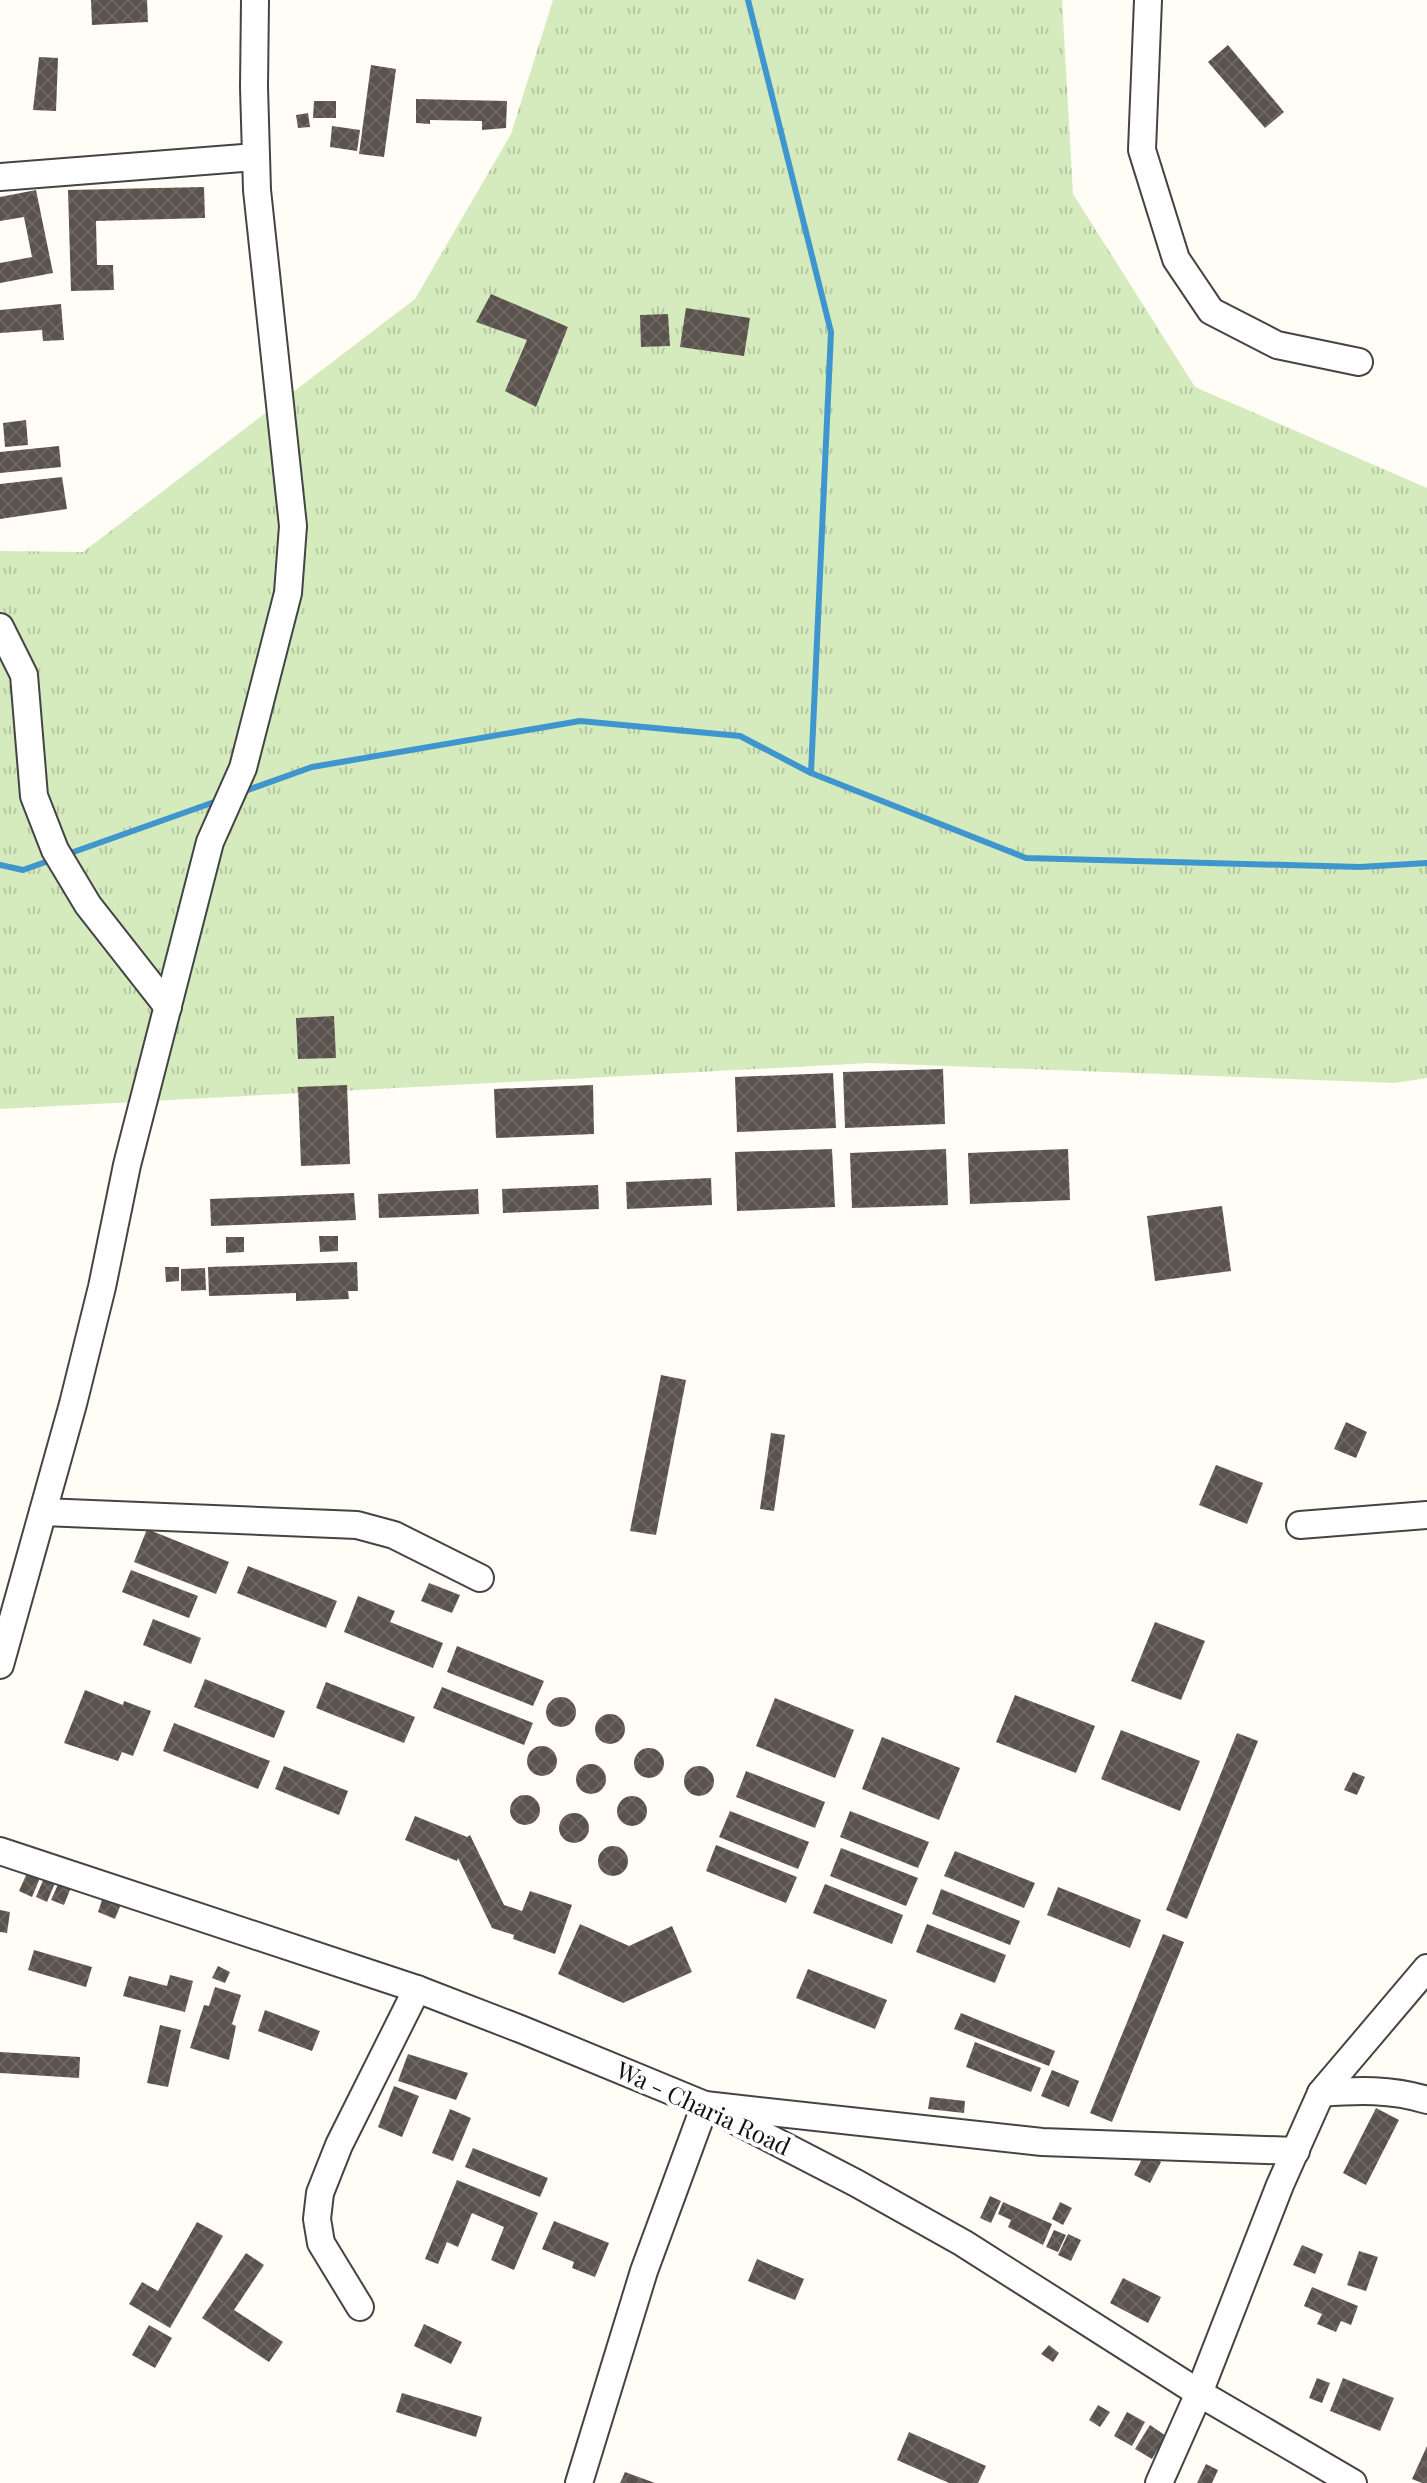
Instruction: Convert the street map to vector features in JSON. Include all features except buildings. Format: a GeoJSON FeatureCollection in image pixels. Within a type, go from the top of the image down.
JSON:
{"type":"FeatureCollection","features":[{"type":"Feature","properties":{"kind":"street"},"geometry":{"type":"LineString","coordinates":[[0,1665],[95,1316],[127,1165],[210,842],[243,768],[288,593],[293,526],[257,190],[255,0]]}},
{"type":"Feature","properties":{"kind":"street"},"geometry":{"type":"LineString","coordinates":[[1148,0],[1142,150],[1176,259],[1211,311],[1277,345],[1359,362]]}},
{"type":"Feature","properties":{"kind":"street"},"geometry":{"type":"LineString","coordinates":[[0,177],[256,157]]}},
{"type":"Feature","properties":{"kind":"street"},"geometry":{"type":"LineString","coordinates":[[0,627],[24,675],[34,796],[55,850],[88,905],[168,1007]]}},
{"type":"Feature","properties":{"kind":"street"},"geometry":{"type":"LineString","coordinates":[[43,1512],[357,1525],[394,1535],[480,1578]]}},
{"type":"Feature","properties":{"kind":"street"},"geometry":{"type":"LineString","coordinates":[[1300,1525],[1427,1515]]}},
{"type":"Feature","properties":{"kind":"street","name":"Wa - Charia Road"},"geometry":{"type":"LineString","coordinates":[[0,1851],[417,1989],[705,2105],[963,2243],[1199,2393],[1353,2483]]}},
{"type":"Feature","properties":{"kind":"street"},"geometry":{"type":"LineString","coordinates":[[1159,2483],[1199,2393],[1280,2185],[1321,2093],[1427,1968]]}},
{"type":"Feature","properties":{"kind":"street"},"geometry":{"type":"LineString","coordinates":[[360,2307],[321,2243],[317,2219],[320,2193],[339,2145],[417,1989]]}},
{"type":"Feature","properties":{"kind":"street"},"geometry":{"type":"LineString","coordinates":[[1321,2093],[1366,2089],[1393,2091],[1427,2100]]}},
{"type":"Feature","properties":{"kind":"street"},"geometry":{"type":"LineString","coordinates":[[579,2483],[644,2271],[705,2105],[1042,2142],[1296,2151]]}},
{"type":"Feature","properties":{"kind":"green space"},"geometry":{"type":"Polygon","coordinates":[[[553,0],[1062,0],[1073,194],[1195,387],[1427,488],[1427,1078],[1395,1083],[870,1063],[0,1109],[0,551],[83,552],[415,299],[511,134],[553,0]]]}},
{"type":"Feature","properties":{"kind":"waterway"},"geometry":{"type":"LineString","coordinates":[[748,0],[831,332],[811,773]]}},
{"type":"Feature","properties":{"kind":"waterway"},"geometry":{"type":"LineString","coordinates":[[242,792],[312,767],[580,721],[740,736],[811,773],[1026,858],[1360,867],[1427,863]]}},
{"type":"Feature","properties":{"kind":"waterway"},"geometry":{"type":"LineString","coordinates":[[65,855],[220,800]]}},
{"type":"Feature","properties":{"kind":"waterway"},"geometry":{"type":"LineString","coordinates":[[0,865],[23,870],[54,859]]}}]}
